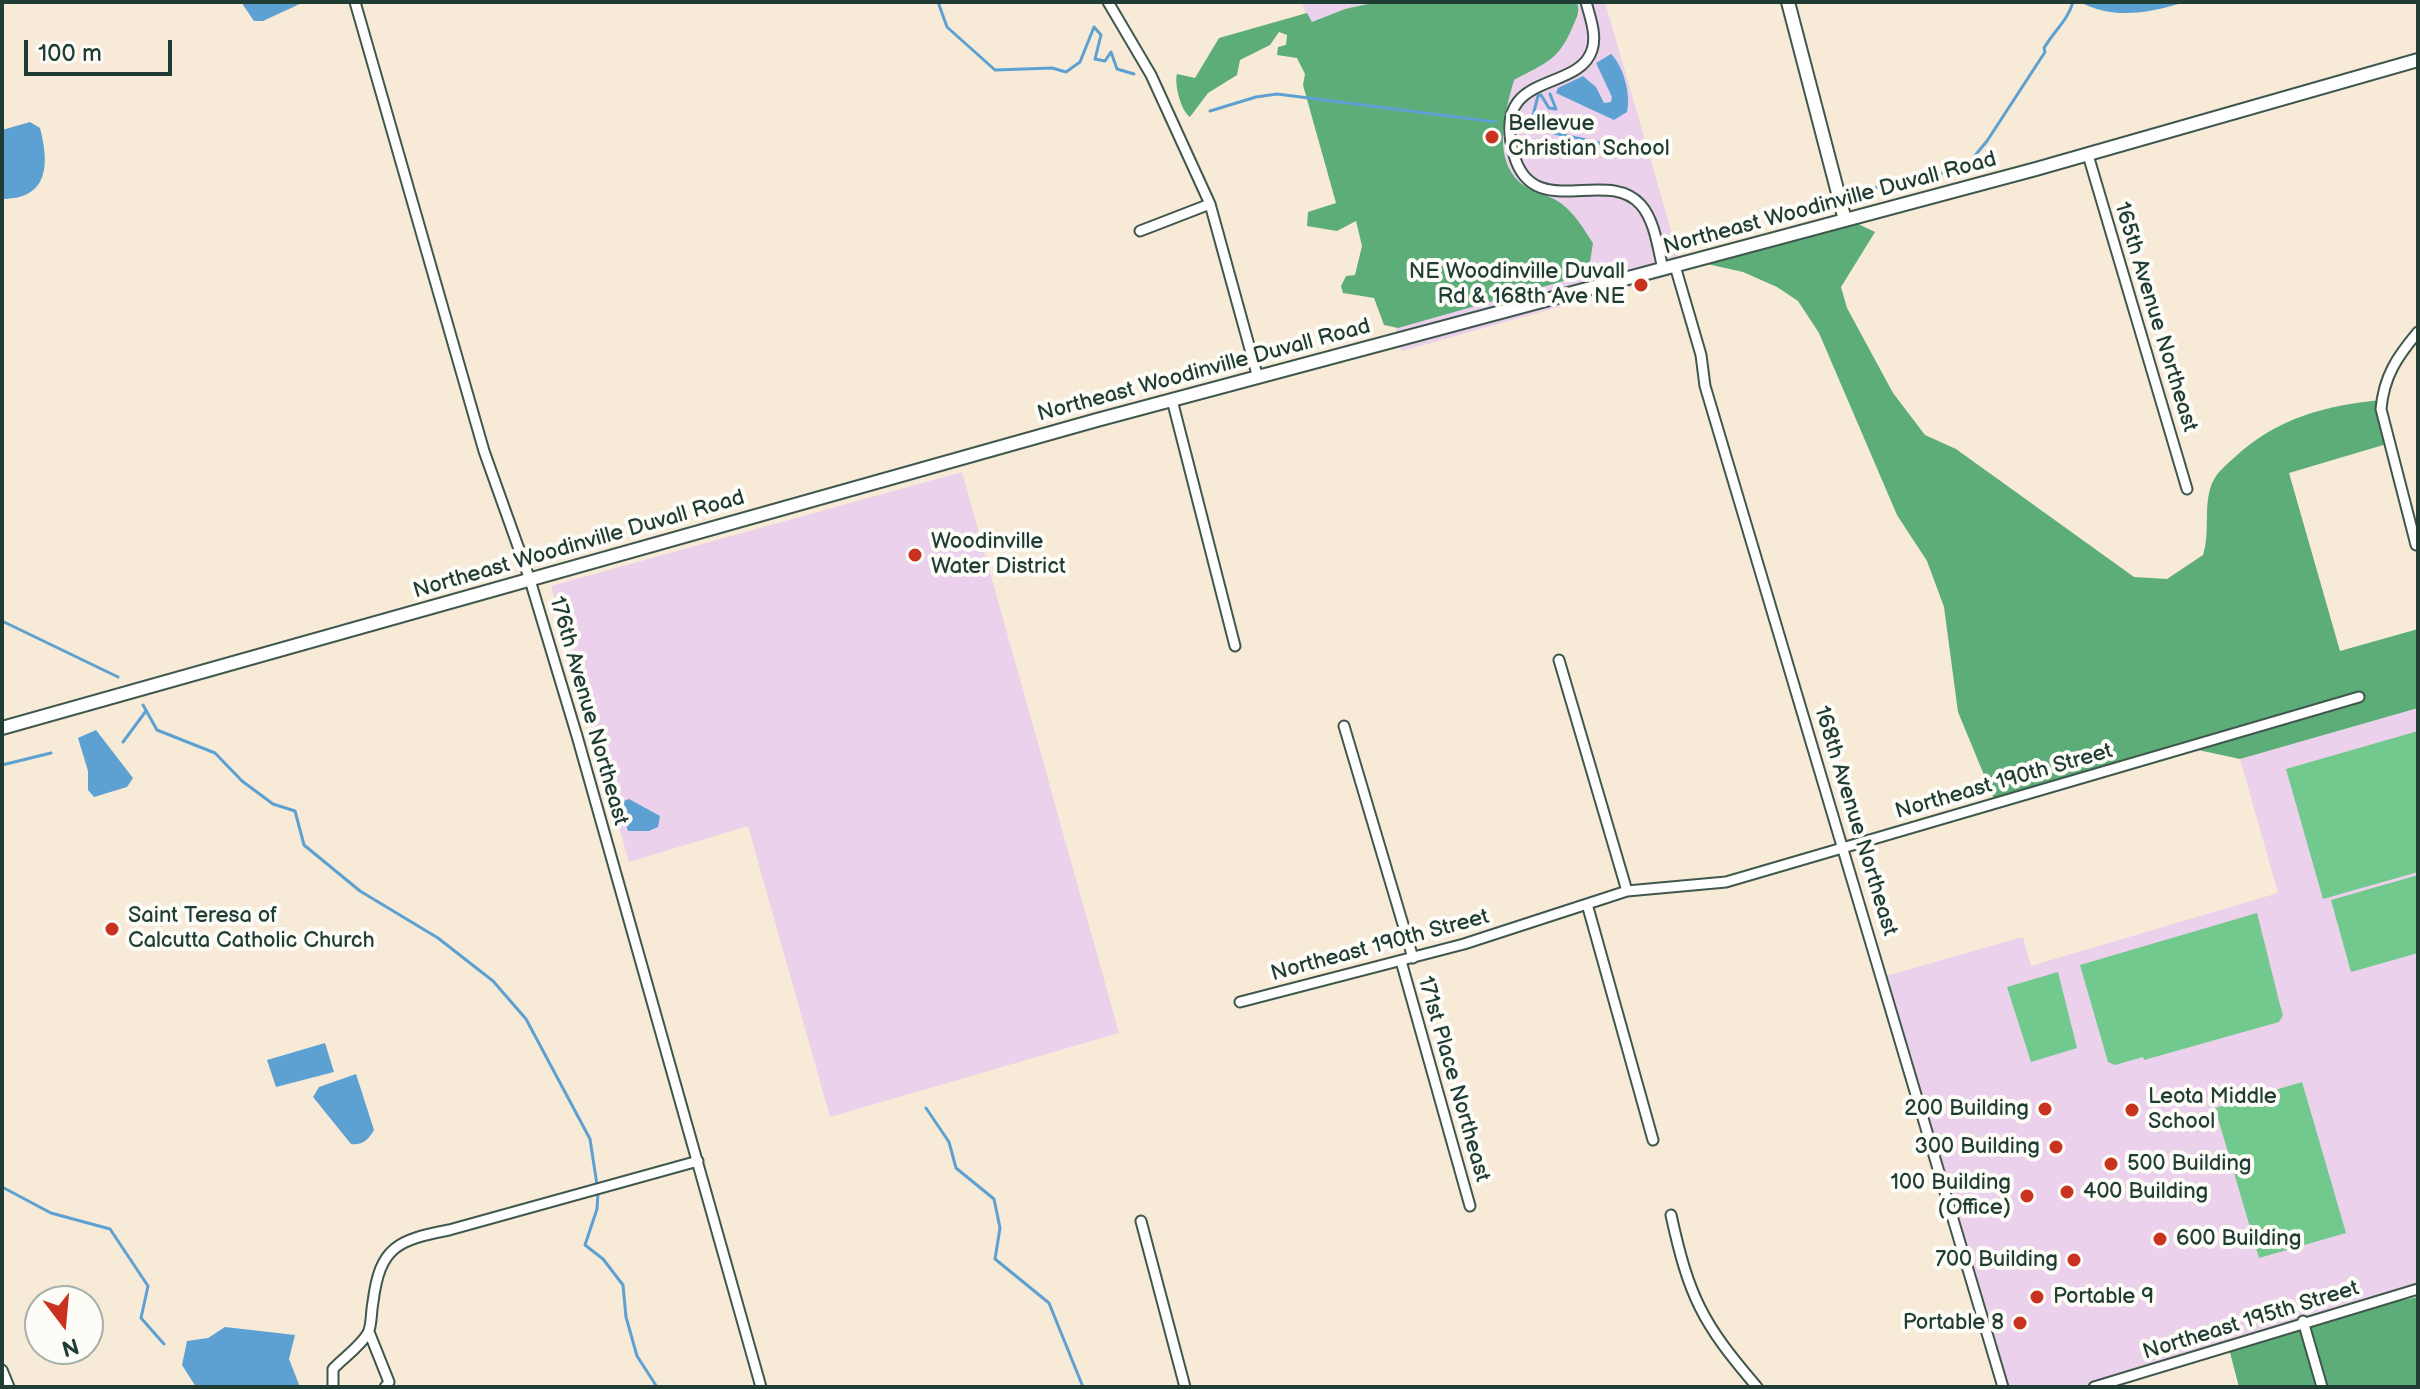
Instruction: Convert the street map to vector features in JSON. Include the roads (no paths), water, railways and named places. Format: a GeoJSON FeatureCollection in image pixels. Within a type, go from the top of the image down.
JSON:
{"type":"FeatureCollection","features":[{"type":"Feature","properties":{"kind":"main road"},"geometry":{"type":"LineString","coordinates":[[1788,2],[1845,220]]}},
{"type":"Feature","properties":{"kind":"main road","name":"Northeast Woodinville Duvall Road"},"geometry":{"type":"LineString","coordinates":[[2,728],[1172,400],[2088,155],[2418,60]]}},
{"type":"Feature","properties":{"kind":"street","name":"176th Avenue Northeast"},"geometry":{"type":"LineString","coordinates":[[355,2],[484,451],[530,580],[761,1387]]}},
{"type":"Feature","properties":{"kind":"street"},"geometry":{"type":"LineString","coordinates":[[1108,2],[1151,75],[1210,204],[1258,378]]}},
{"type":"Feature","properties":{"kind":"street","name":"168th Avenue Northeast"},"geometry":{"type":"LineString","coordinates":[[1586,2],[1594,38],[1592,52],[1570,74],[1530,88],[1522,96],[1512,123],[1513,153],[1525,177],[1540,187],[1555,192],[1602,190],[1632,198],[1648,217],[1669,267],[1701,355],[1705,386],[2003,1387]]}},
{"type":"Feature","properties":{"kind":"street","name":"165th Avenue Northeast"},"geometry":{"type":"LineString","coordinates":[[2088,155],[2187,489]]}},
{"type":"Feature","properties":{"kind":"street"},"geometry":{"type":"LineString","coordinates":[[1140,231],[1210,204]]}},
{"type":"Feature","properties":{"kind":"street"},"geometry":{"type":"LineString","coordinates":[[2416,545],[2381,409],[2382,389],[2394,360],[2418,332]]}},
{"type":"Feature","properties":{"kind":"street"},"geometry":{"type":"LineString","coordinates":[[1172,400],[1235,646]]}},
{"type":"Feature","properties":{"kind":"street"},"geometry":{"type":"LineString","coordinates":[[1559,660],[1627,891]]}},
{"type":"Feature","properties":{"kind":"street","name":"Northeast 190th Street"},"geometry":{"type":"LineString","coordinates":[[1240,1002],[1413,958],[1627,891],[1726,882],[2359,697]]}},
{"type":"Feature","properties":{"kind":"street","name":"171st Place Northeast"},"geometry":{"type":"LineString","coordinates":[[1344,726],[1413,958]]}},
{"type":"Feature","properties":{"kind":"street"},"geometry":{"type":"LineString","coordinates":[[1587,904],[1653,1140]]}},
{"type":"Feature","properties":{"kind":"street","name":"171st Place Northeast"},"geometry":{"type":"LineString","coordinates":[[1401,961],[1470,1206]]}},
{"type":"Feature","properties":{"kind":"street"},"geometry":{"type":"LineString","coordinates":[[333,1387],[333,1369],[369,1332],[381,1265],[389,1250],[409,1238],[449,1230],[698,1161]]}},
{"type":"Feature","properties":{"kind":"street"},"geometry":{"type":"LineString","coordinates":[[1671,1215],[1695,1303],[1711,1331],[1757,1387]]}},
{"type":"Feature","properties":{"kind":"street"},"geometry":{"type":"LineString","coordinates":[[1141,1221],[1185,1387]]}},
{"type":"Feature","properties":{"kind":"street","name":"Northeast 195th Street"},"geometry":{"type":"LineString","coordinates":[[2094,1387],[2303,1321],[2418,1289]]}},
{"type":"Feature","properties":{"kind":"street"},"geometry":{"type":"LineString","coordinates":[[2303,1321],[2322,1387]]}},
{"type":"Feature","properties":{"kind":"street"},"geometry":{"type":"LineString","coordinates":[[369,1332],[388,1374],[389,1382],[385,1387]]}},
{"type":"Feature","properties":{"kind":"street"},"geometry":{"type":"LineString","coordinates":[[2,1370],[9,1387]]}},
{"type":"Feature","properties":{"kind":"water"},"geometry":{"type":"Polygon","coordinates":[[[241,2],[304,2],[263,21],[254,21],[241,2]]]}},
{"type":"Feature","properties":{"kind":"water"},"geometry":{"type":"Polygon","coordinates":[[[2080,2],[2185,2],[2158,9],[2118,13],[2080,2]]]}},
{"type":"Feature","properties":{"kind":"water"},"geometry":{"type":"Polygon","coordinates":[[[1611,54],[1620,66],[1625,82],[1627,112],[1614,120],[1556,93],[1558,88],[1583,76],[1596,87],[1604,103],[1611,102],[1612,97],[1596,63],[1611,54]]]}},
{"type":"Feature","properties":{"kind":"water"},"geometry":{"type":"Polygon","coordinates":[[[30,122],[40,128],[45,154],[42,177],[29,193],[2,199],[2,130],[30,122]]]}},
{"type":"Feature","properties":{"kind":"water"},"geometry":{"type":"Polygon","coordinates":[[[96,730],[133,778],[127,787],[94,797],[88,790],[88,771],[78,738],[96,730]]]}},
{"type":"Feature","properties":{"kind":"water"},"geometry":{"type":"Polygon","coordinates":[[[629,799],[660,816],[658,827],[649,831],[628,831],[618,803],[629,799]]]}},
{"type":"Feature","properties":{"kind":"water"},"geometry":{"type":"Polygon","coordinates":[[[325,1043],[334,1072],[276,1087],[267,1060],[325,1043]]]}},
{"type":"Feature","properties":{"kind":"water"},"geometry":{"type":"Polygon","coordinates":[[[356,1074],[374,1130],[365,1141],[351,1144],[313,1097],[319,1087],[356,1074]]]}},
{"type":"Feature","properties":{"kind":"water"},"geometry":{"type":"Polygon","coordinates":[[[225,1327],[295,1335],[289,1359],[300,1387],[196,1387],[182,1365],[187,1341],[208,1338],[225,1327]]]}},
{"type":"Feature","properties":{"kind":"waterway"},"geometry":{"type":"LineString","coordinates":[[938,2],[947,27],[995,70],[1052,68],[1066,72],[1080,62],[1094,27],[1101,35],[1095,59],[1105,61],[1111,52],[1117,69],[1134,74]]}},
{"type":"Feature","properties":{"kind":"waterway"},"geometry":{"type":"LineString","coordinates":[[1854,195],[1865,187],[1899,189],[1968,164],[1987,141],[2045,52],[2044,48],[2073,2]]}},
{"type":"Feature","properties":{"kind":"waterway"},"geometry":{"type":"LineString","coordinates":[[1210,111],[1277,94],[1496,122]]}},
{"type":"Feature","properties":{"kind":"waterway"},"geometry":{"type":"LineString","coordinates":[[1519,124],[1533,115],[1538,96],[1541,95],[1549,108],[1556,109],[1550,94]]}},
{"type":"Feature","properties":{"kind":"waterway"},"geometry":{"type":"LineString","coordinates":[[1518,125],[1626,149]]}},
{"type":"Feature","properties":{"kind":"waterway"},"geometry":{"type":"LineString","coordinates":[[2,621],[118,677]]}},
{"type":"Feature","properties":{"kind":"waterway"},"geometry":{"type":"LineString","coordinates":[[143,705],[157,730],[215,753],[242,781],[273,804],[295,811],[304,845],[360,891],[438,938],[493,981],[526,1019],[590,1139],[597,1185]]}},
{"type":"Feature","properties":{"kind":"waterway"},"geometry":{"type":"LineString","coordinates":[[123,742],[146,711]]}},
{"type":"Feature","properties":{"kind":"waterway"},"geometry":{"type":"LineString","coordinates":[[2,765],[51,753]]}},
{"type":"Feature","properties":{"kind":"waterway"},"geometry":{"type":"LineString","coordinates":[[926,1108],[949,1142],[956,1168],[994,1199],[1000,1228],[995,1259],[1049,1303],[1083,1387]]}},
{"type":"Feature","properties":{"kind":"waterway"},"geometry":{"type":"LineString","coordinates":[[2,1187],[51,1213],[110,1229],[148,1286],[141,1318],[164,1344]]}},
{"type":"Feature","properties":{"kind":"waterway"},"geometry":{"type":"LineString","coordinates":[[598,1193],[597,1209],[585,1245],[603,1259],[623,1285],[626,1317],[637,1356],[657,1387]]}},
{"type":"Feature","properties":{"kind":"place","name":"Bellevue Christian School"},"geometry":{"type":"Point","coordinates":[1492,137]}},
{"type":"Feature","properties":{"kind":"place","name":"NE Woodinville Duvall Rd & 168th Ave NE"},"geometry":{"type":"Point","coordinates":[1641,285]}},
{"type":"Feature","properties":{"kind":"place","name":"Woodinville Water District"},"geometry":{"type":"Point","coordinates":[915,555]}},
{"type":"Feature","properties":{"kind":"place","name":"Saint Teresa of Calcutta Catholic Church"},"geometry":{"type":"Point","coordinates":[112,929]}},
{"type":"Feature","properties":{"kind":"place","name":"200 Building"},"geometry":{"type":"Point","coordinates":[2045,1109]}},
{"type":"Feature","properties":{"kind":"place","name":"Leota Middle School"},"geometry":{"type":"Point","coordinates":[2132,1110]}},
{"type":"Feature","properties":{"kind":"place","name":"300 Building"},"geometry":{"type":"Point","coordinates":[2056,1147]}},
{"type":"Feature","properties":{"kind":"place","name":"500 Building"},"geometry":{"type":"Point","coordinates":[2111,1164]}},
{"type":"Feature","properties":{"kind":"place","name":"400 Building"},"geometry":{"type":"Point","coordinates":[2067,1192]}},
{"type":"Feature","properties":{"kind":"place","name":"100 Building (Office)"},"geometry":{"type":"Point","coordinates":[2027,1196]}},
{"type":"Feature","properties":{"kind":"place","name":"600 Building"},"geometry":{"type":"Point","coordinates":[2160,1239]}},
{"type":"Feature","properties":{"kind":"place","name":"700 Building"},"geometry":{"type":"Point","coordinates":[2074,1260]}},
{"type":"Feature","properties":{"kind":"place","name":"Portable 9"},"geometry":{"type":"Point","coordinates":[2037,1297]}},
{"type":"Feature","properties":{"kind":"place","name":"Portable 8"},"geometry":{"type":"Point","coordinates":[2020,1323]}}]}
